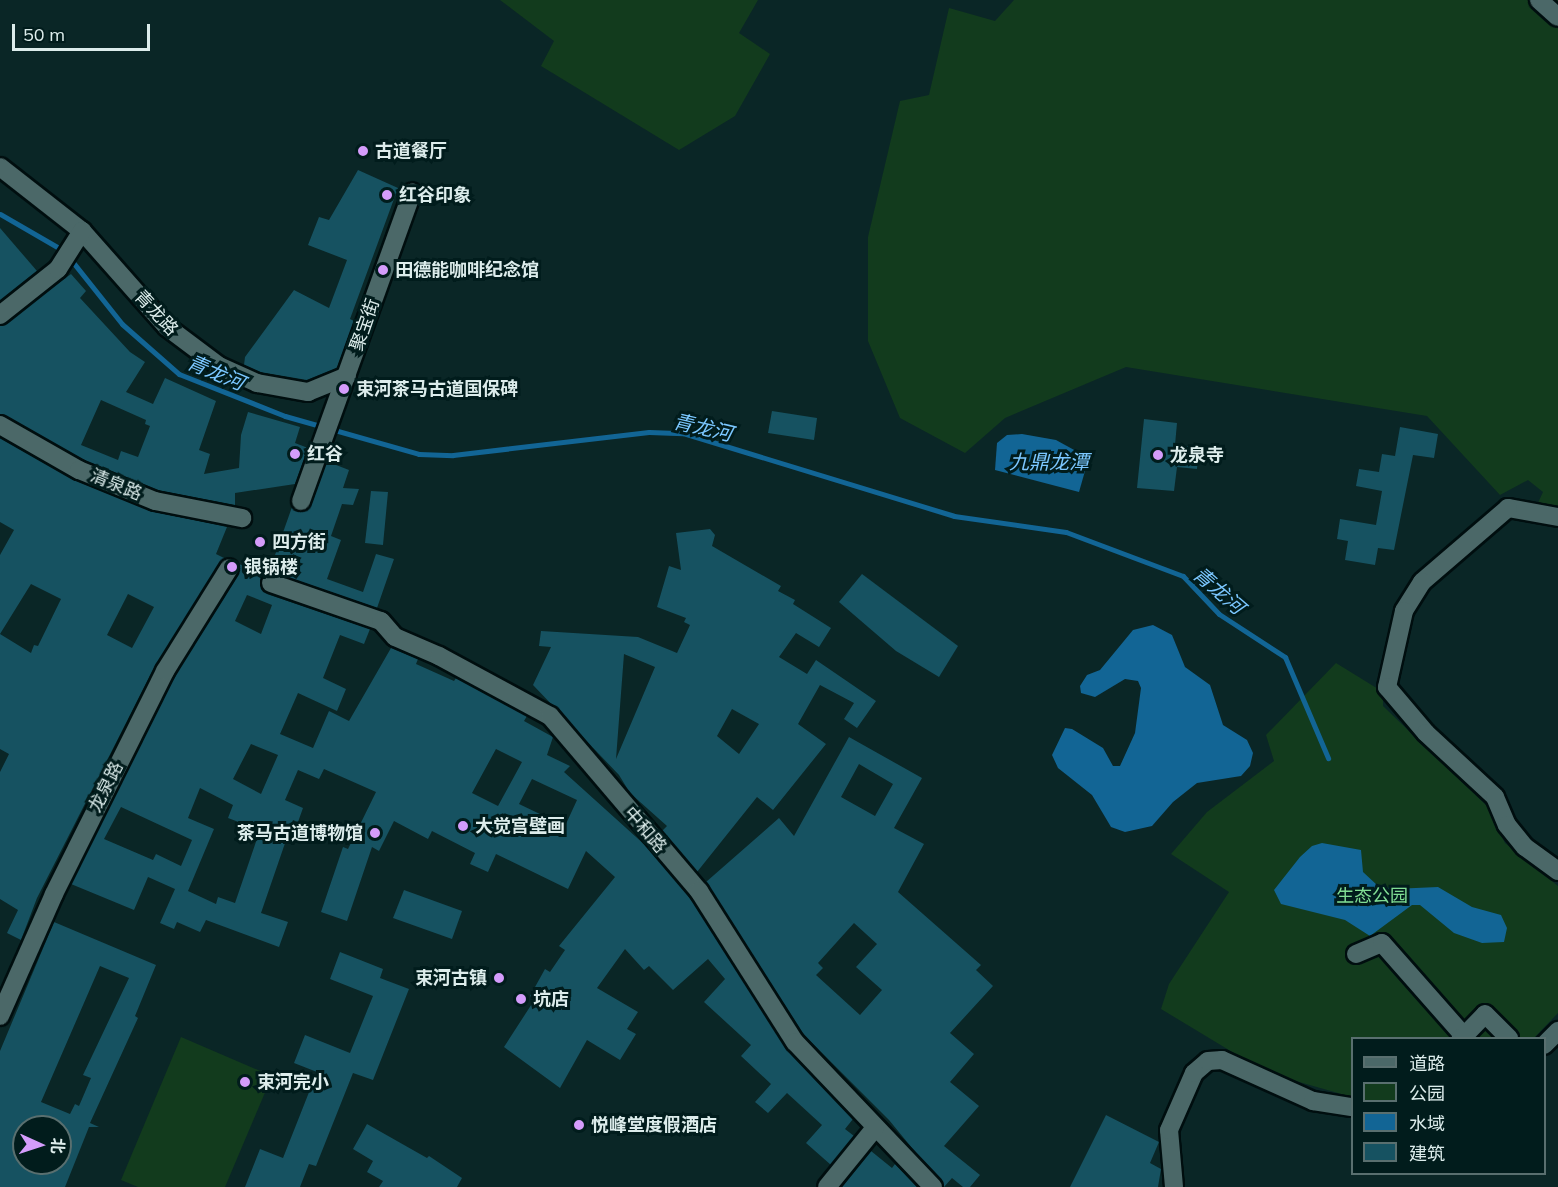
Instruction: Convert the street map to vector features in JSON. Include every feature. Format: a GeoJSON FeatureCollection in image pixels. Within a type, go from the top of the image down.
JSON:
{"type":"FeatureCollection","features":[{"type":"Feature","properties":{"kind":"street"},"geometry":{"type":"LineString","coordinates":[[1539,0],[1558,17]]}},
{"type":"Feature","properties":{"kind":"street","name":"青龙路"},"geometry":{"type":"LineString","coordinates":[[0,167],[78,237],[167,327],[219,366],[257,383],[308,392],[345,383]]}},
{"type":"Feature","properties":{"kind":"street","name":"聚宝街"},"geometry":{"type":"LineString","coordinates":[[301,501],[412,192]]}},
{"type":"Feature","properties":{"kind":"street"},"geometry":{"type":"LineString","coordinates":[[0,315],[58,269],[78,237]]}},
{"type":"Feature","properties":{"kind":"street","name":"清泉路"},"geometry":{"type":"LineString","coordinates":[[0,425],[79,470],[155,501],[242,518]]}},
{"type":"Feature","properties":{"kind":"street"},"geometry":{"type":"LineString","coordinates":[[1558,518],[1508,508],[1422,582],[1404,611],[1387,687],[1426,733],[1495,797],[1507,825],[1525,847],[1558,871]]}},
{"type":"Feature","properties":{"kind":"street","name":"龙泉路"},"geometry":{"type":"LineString","coordinates":[[0,1016],[54,894],[155,691],[229,568]]}},
{"type":"Feature","properties":{"kind":"street","name":"中和路"},"geometry":{"type":"LineString","coordinates":[[271,583],[381,621],[395,638],[439,656],[550,716],[699,891],[795,1042],[933,1187]]}},
{"type":"Feature","properties":{"kind":"street"},"geometry":{"type":"LineString","coordinates":[[1356,954],[1382,944],[1463,1037],[1485,1014],[1508,1037]]}},
{"type":"Feature","properties":{"kind":"street"},"geometry":{"type":"LineString","coordinates":[[1546,1044],[1558,1032]]}},
{"type":"Feature","properties":{"kind":"street"},"geometry":{"type":"LineString","coordinates":[[1174,1187],[1169,1130],[1194,1073],[1208,1061],[1222,1060],[1313,1101],[1351,1107]]}},
{"type":"Feature","properties":{"kind":"street"},"geometry":{"type":"LineString","coordinates":[[827,1187],[875,1128]]}},
{"type":"Feature","properties":{"kind":"green space"},"geometry":{"type":"Polygon","coordinates":[[[500,0],[758,0],[739,33],[770,54],[735,116],[679,150],[541,66],[554,41],[500,0]]]}},
{"type":"Feature","properties":{"kind":"green space"},"geometry":{"type":"Polygon","coordinates":[[[1014,0],[1558,0],[1558,507],[1537,505],[1543,492],[1528,480],[1500,495],[1427,416],[1126,367],[1005,418],[965,453],[900,418],[868,341],[868,237],[900,101],[929,95],[949,8],[995,21],[1014,0]]]}},
{"type":"Feature","properties":{"kind":"green space","name":"生态公园"},"geometry":{"type":"Polygon","coordinates":[[[1336,663],[1383,692],[1383,706],[1487,806],[1505,843],[1558,886],[1558,1013],[1535,1037],[1351,1037],[1351,1097],[1267,1073],[1161,1009],[1169,984],[1229,892],[1171,854],[1207,812],[1274,761],[1266,735],[1336,663]]]}},
{"type":"Feature","properties":{"kind":"green space"},"geometry":{"type":"Polygon","coordinates":[[[181,1037],[272,1076],[225,1187],[138,1187],[121,1180],[181,1037]]]}},
{"type":"Feature","properties":{"kind":"water","name":"九鼎龙潭"},"geometry":{"type":"Polygon","coordinates":[[[1022,434],[1056,440],[1076,451],[1085,471],[1079,492],[995,470],[997,443],[1007,435],[1022,434]]]}},
{"type":"Feature","properties":{"kind":"water"},"geometry":{"type":"Polygon","coordinates":[[[1153,625],[1172,635],[1185,667],[1210,685],[1223,725],[1247,740],[1253,753],[1250,766],[1241,776],[1197,783],[1173,802],[1152,826],[1125,832],[1111,827],[1092,795],[1058,768],[1052,755],[1065,728],[1072,729],[1103,748],[1113,766],[1120,766],[1135,733],[1141,688],[1138,681],[1125,679],[1095,697],[1081,693],[1080,686],[1087,675],[1100,670],[1133,630],[1153,625]]]}},
{"type":"Feature","properties":{"kind":"water"},"geometry":{"type":"Polygon","coordinates":[[[1322,843],[1361,850],[1363,872],[1377,885],[1393,889],[1438,887],[1472,907],[1501,915],[1507,928],[1504,942],[1482,943],[1454,933],[1420,905],[1412,905],[1370,936],[1345,920],[1281,904],[1274,890],[1300,857],[1312,846],[1322,843]]]}},
{"type":"Feature","properties":{"kind":"building"},"geometry":{"type":"Polygon","coordinates":[[[358,170],[398,188],[350,319],[354,321],[337,368],[307,380],[260,372],[244,365],[245,357],[294,290],[329,308],[347,260],[308,245],[319,217],[329,220],[358,170]]]}},
{"type":"Feature","properties":{"kind":"building"},"geometry":{"type":"Polygon","coordinates":[[[0,228],[37,271],[0,301],[0,228]]]}},
{"type":"Feature","properties":{"kind":"building"},"geometry":{"type":"Polygon","coordinates":[[[71,274],[86,291],[80,298],[130,352],[145,362],[126,392],[153,404],[165,378],[216,401],[199,450],[210,454],[204,474],[239,468],[241,435],[248,412],[300,427],[295,443],[308,448],[295,484],[235,493],[235,505],[158,490],[84,460],[0,414],[0,326],[71,274]],[[101,400],[81,445],[118,460],[121,451],[138,457],[150,426],[145,424],[146,420],[101,400]]]}},
{"type":"Feature","properties":{"kind":"building"},"geometry":{"type":"Polygon","coordinates":[[[772,411],[817,418],[814,440],[768,433],[772,411]]]}},
{"type":"Feature","properties":{"kind":"building"},"geometry":{"type":"Polygon","coordinates":[[[1144,419],[1177,423],[1175,445],[1199,447],[1197,469],[1177,467],[1174,491],[1137,488],[1144,419]]]}},
{"type":"Feature","properties":{"kind":"building"},"geometry":{"type":"Polygon","coordinates":[[[1400,427],[1438,434],[1434,458],[1413,455],[1394,550],[1378,548],[1375,565],[1345,560],[1348,541],[1337,539],[1340,519],[1376,525],[1382,491],[1356,486],[1359,469],[1379,472],[1382,454],[1395,456],[1400,427]]]}},
{"type":"Feature","properties":{"kind":"building"},"geometry":{"type":"Polygon","coordinates":[[[0,438],[74,480],[151,511],[227,527],[216,554],[224,558],[155,666],[37,898],[21,940],[7,933],[18,910],[0,899],[0,772],[9,754],[0,749],[0,634],[0,555],[14,530],[0,522],[0,438]],[[31,584],[0,634],[31,653],[34,645],[38,646],[61,599],[31,584]],[[128,594],[107,635],[132,648],[154,607],[128,594]]]}},
{"type":"Feature","properties":{"kind":"building"},"geometry":{"type":"Polygon","coordinates":[[[329,455],[333,457],[331,463],[349,470],[343,488],[359,489],[353,505],[342,504],[331,536],[341,540],[327,579],[363,592],[376,554],[394,559],[377,608],[269,572],[292,507],[298,512],[309,509],[329,455]]]}},
{"type":"Feature","properties":{"kind":"building"},"geometry":{"type":"Polygon","coordinates":[[[371,491],[388,492],[383,545],[365,543],[371,491]]]}},
{"type":"Feature","properties":{"kind":"building"},"geometry":{"type":"Polygon","coordinates":[[[710,529],[715,535],[712,546],[781,586],[778,591],[795,600],[793,604],[831,628],[819,647],[796,633],[779,657],[807,674],[816,660],[876,701],[857,728],[844,719],[854,703],[820,685],[798,724],[826,744],[773,810],[757,797],[697,872],[662,831],[667,826],[630,793],[619,775],[533,685],[551,647],[539,646],[541,631],[638,637],[677,653],[690,625],[684,622],[686,618],[657,607],[669,566],[681,570],[676,533],[710,529]],[[624,654],[616,759],[655,667],[624,654]],[[732,709],[717,736],[739,754],[759,724],[732,709]]]}},
{"type":"Feature","properties":{"kind":"building"},"geometry":{"type":"Polygon","coordinates":[[[239,564],[264,574],[260,585],[267,594],[370,629],[364,644],[340,635],[323,678],[346,689],[337,711],[298,693],[280,734],[313,748],[329,711],[349,721],[391,648],[418,659],[416,664],[454,681],[456,678],[527,716],[524,721],[553,737],[547,755],[570,766],[564,772],[646,846],[690,898],[786,1048],[853,1119],[845,1129],[854,1136],[831,1165],[806,1143],[822,1125],[787,1093],[768,1113],[755,1102],[771,1084],[741,1056],[751,1045],[704,1002],[725,979],[708,959],[673,990],[649,966],[644,970],[625,949],[597,988],[638,1012],[627,1029],[636,1034],[620,1060],[587,1040],[560,1088],[504,1047],[535,999],[530,996],[545,969],[550,972],[565,950],[559,946],[615,877],[586,851],[568,889],[496,854],[488,872],[470,864],[475,853],[432,831],[428,839],[394,821],[379,851],[372,847],[347,921],[321,912],[343,847],[348,849],[376,792],[324,769],[319,779],[298,770],[285,800],[303,808],[298,822],[293,820],[261,913],[288,922],[279,947],[206,920],[200,932],[177,922],[174,929],[160,923],[175,889],[148,877],[134,910],[71,884],[175,676],[239,574],[239,564]],[[247,595],[235,621],[261,634],[272,605],[247,595]],[[251,744],[233,779],[261,794],[278,755],[251,744]],[[496,749],[472,793],[498,806],[522,762],[496,749]],[[532,779],[519,804],[565,826],[577,800],[532,779]],[[200,788],[188,818],[214,829],[188,891],[216,904],[218,897],[235,903],[260,830],[228,818],[233,805],[200,788]],[[121,807],[104,839],[153,860],[156,854],[181,866],[192,840],[121,807]]]}},
{"type":"Feature","properties":{"kind":"building"},"geometry":{"type":"Polygon","coordinates":[[[862,574],[958,646],[939,677],[896,651],[839,602],[862,574]]]}},
{"type":"Feature","properties":{"kind":"building"},"geometry":{"type":"Polygon","coordinates":[[[849,737],[922,778],[894,828],[924,844],[898,892],[981,965],[976,970],[993,986],[950,1033],[974,1054],[950,1082],[979,1106],[944,1146],[980,1175],[970,1187],[963,1187],[952,1178],[944,1187],[889,1120],[804,1035],[706,882],[779,818],[794,836],[849,737]],[[859,764],[841,797],[875,816],[893,784],[859,764]],[[854,923],[818,963],[823,968],[816,975],[860,1015],[882,990],[856,967],[877,944],[854,923]]]}},
{"type":"Feature","properties":{"kind":"building"},"geometry":{"type":"Polygon","coordinates":[[[404,890],[462,911],[452,939],[393,918],[404,890]]]}},
{"type":"Feature","properties":{"kind":"building"},"geometry":{"type":"Polygon","coordinates":[[[54,922],[156,965],[135,1016],[138,1018],[90,1123],[99,1127],[89,1127],[72,1170],[72,1115],[12,1115],[12,1175],[70,1175],[65,1187],[0,1187],[0,1051],[54,922]],[[100,966],[41,1102],[70,1114],[75,1104],[79,1106],[91,1078],[83,1075],[129,978],[100,966]]]}},
{"type":"Feature","properties":{"kind":"building"},"geometry":{"type":"Polygon","coordinates":[[[340,952],[383,969],[380,978],[409,989],[373,1080],[353,1073],[316,1166],[309,1164],[300,1187],[245,1187],[260,1149],[283,1158],[317,1072],[294,1063],[305,1035],[350,1053],[373,996],[330,979],[340,952]]]}},
{"type":"Feature","properties":{"kind":"building"},"geometry":{"type":"Polygon","coordinates":[[[1106,1115],[1159,1142],[1150,1163],[1161,1169],[1158,1187],[1070,1187],[1106,1115]]]}},
{"type":"Feature","properties":{"kind":"building"},"geometry":{"type":"Polygon","coordinates":[[[367,1124],[427,1158],[429,1156],[462,1178],[457,1187],[379,1187],[383,1181],[367,1172],[373,1161],[353,1149],[367,1124]]]}},
{"type":"Feature","properties":{"kind":"building"},"geometry":{"type":"Polygon","coordinates":[[[871,1151],[892,1168],[895,1164],[917,1187],[842,1187],[871,1151]]]}},
{"type":"Feature","properties":{"kind":"waterway","name":"青龙河"},"geometry":{"type":"LineString","coordinates":[[0,214],[64,251],[122,324],[179,374],[285,416],[419,454],[453,455],[649,432],[683,433],[954,516],[1066,532],[1183,576],[1219,614],[1285,657],[1328,758]]}},
{"type":"Feature","properties":{"kind":"place","name":"古道餐厅"},"geometry":{"type":"Point","coordinates":[363,151]}},
{"type":"Feature","properties":{"kind":"place","name":"红谷印象"},"geometry":{"type":"Point","coordinates":[387,195]}},
{"type":"Feature","properties":{"kind":"place","name":"田德能咖啡纪念馆"},"geometry":{"type":"Point","coordinates":[383,270]}},
{"type":"Feature","properties":{"kind":"place","name":"束河茶马古道国保碑"},"geometry":{"type":"Point","coordinates":[344,389]}},
{"type":"Feature","properties":{"kind":"place","name":"红谷"},"geometry":{"type":"Point","coordinates":[295,454]}},
{"type":"Feature","properties":{"kind":"place","name":"龙泉寺"},"geometry":{"type":"Point","coordinates":[1158,455]}},
{"type":"Feature","properties":{"kind":"place","name":"四方街"},"geometry":{"type":"Point","coordinates":[260,542]}},
{"type":"Feature","properties":{"kind":"place","name":"银锅楼"},"geometry":{"type":"Point","coordinates":[232,567]}},
{"type":"Feature","properties":{"kind":"place","name":"大觉宫壁画"},"geometry":{"type":"Point","coordinates":[463,826]}},
{"type":"Feature","properties":{"kind":"place","name":"茶马古道博物馆"},"geometry":{"type":"Point","coordinates":[375,833]}},
{"type":"Feature","properties":{"kind":"place","name":"束河古镇"},"geometry":{"type":"Point","coordinates":[499,978]}},
{"type":"Feature","properties":{"kind":"place","name":"坑店"},"geometry":{"type":"Point","coordinates":[521,999]}},
{"type":"Feature","properties":{"kind":"place","name":"束河完小"},"geometry":{"type":"Point","coordinates":[245,1082]}},
{"type":"Feature","properties":{"kind":"place","name":"悦峰堂度假酒店"},"geometry":{"type":"Point","coordinates":[579,1125]}}]}
